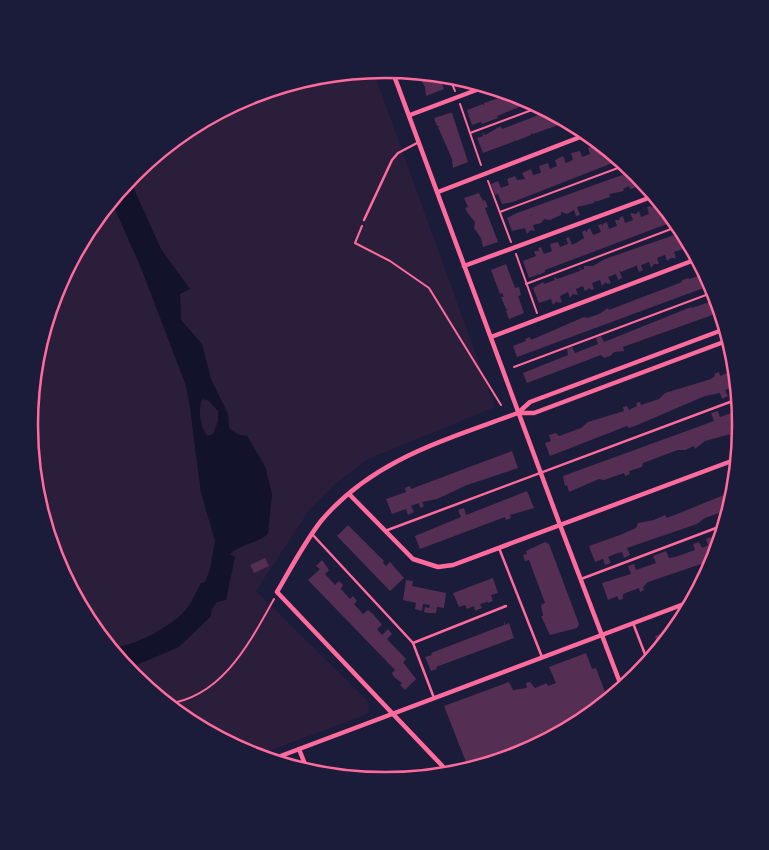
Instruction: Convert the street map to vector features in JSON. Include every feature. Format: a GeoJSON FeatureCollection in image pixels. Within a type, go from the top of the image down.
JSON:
{"type":"FeatureCollection","features":[{"type":"Feature","properties":{"kind":"street"},"geometry":{"type":"LineString","coordinates":[[395,78],[540,473],[619,680]]}},
{"type":"Feature","properties":{"kind":"street"},"geometry":{"type":"LineString","coordinates":[[410,115],[475,90]]}},
{"type":"Feature","properties":{"kind":"street"},"geometry":{"type":"LineString","coordinates":[[438,192],[579,137]]}},
{"type":"Feature","properties":{"kind":"street"},"geometry":{"type":"LineString","coordinates":[[464,266],[647,199]]}},
{"type":"Feature","properties":{"kind":"street"},"geometry":{"type":"LineString","coordinates":[[491,337],[690,262]]}},
{"type":"Feature","properties":{"kind":"street"},"geometry":{"type":"LineString","coordinates":[[443,767],[277,592],[312,534],[321,521],[370,476],[404,456],[518,413],[530,402],[719,331]]}},
{"type":"Feature","properties":{"kind":"street"},"geometry":{"type":"LineString","coordinates":[[518,413],[534,414],[722,343]]}},
{"type":"Feature","properties":{"kind":"street"},"geometry":{"type":"LineString","coordinates":[[349,494],[413,559],[438,568],[453,565],[730,462]]}},
{"type":"Feature","properties":{"kind":"street"},"geometry":{"type":"LineString","coordinates":[[280,756],[681,605]]}},
{"type":"Feature","properties":{"kind":"street"},"geometry":{"type":"LineString","coordinates":[[299,749],[304,762]]}},
{"type":"Feature","properties":{"kind":"lane"},"geometry":{"type":"LineString","coordinates":[[364,220],[392,160],[398,153],[420,142]]}},
{"type":"Feature","properties":{"kind":"lane"},"geometry":{"type":"LineString","coordinates":[[384,531],[731,402]]}},
{"type":"Feature","properties":{"kind":"lane"},"geometry":{"type":"LineString","coordinates":[[580,579],[716,528]]}},
{"type":"Feature","properties":{"kind":"lane"},"geometry":{"type":"LineString","coordinates":[[312,534],[413,642],[434,698]]}},
{"type":"Feature","properties":{"kind":"lane"},"geometry":{"type":"LineString","coordinates":[[498,548],[542,657]]}},
{"type":"Feature","properties":{"kind":"lane"},"geometry":{"type":"LineString","coordinates":[[413,642],[506,606]]}},
{"type":"Feature","properties":{"kind":"lane"},"geometry":{"type":"LineString","coordinates":[[633,623],[645,654]]}},
{"type":"Feature","properties":{"kind":"path"},"geometry":{"type":"LineString","coordinates":[[452,85],[455,92]]}},
{"type":"Feature","properties":{"kind":"path"},"geometry":{"type":"LineString","coordinates":[[460,104],[482,165]]}},
{"type":"Feature","properties":{"kind":"path"},"geometry":{"type":"LineString","coordinates":[[470,133],[531,110]]}},
{"type":"Feature","properties":{"kind":"path"},"geometry":{"type":"LineString","coordinates":[[500,212],[617,168]]}},
{"type":"Feature","properties":{"kind":"path"},"geometry":{"type":"LineString","coordinates":[[488,181],[511,242]]}},
{"type":"Feature","properties":{"kind":"path"},"geometry":{"type":"LineString","coordinates":[[364,220],[355,243],[390,261],[429,288],[501,405]]}},
{"type":"Feature","properties":{"kind":"path"},"geometry":{"type":"LineString","coordinates":[[526,284],[671,229]]}},
{"type":"Feature","properties":{"kind":"path"},"geometry":{"type":"LineString","coordinates":[[516,254],[537,313]]}},
{"type":"Feature","properties":{"kind":"path"},"geometry":{"type":"LineString","coordinates":[[514,367],[706,295]]}},
{"type":"Feature","properties":{"kind":"path"},"geometry":{"type":"LineString","coordinates":[[176,702],[204,690],[229,671],[251,641],[277,592]]}},
{"type":"Feature","properties":{"kind":"shaded area"},"geometry":{"type":"Polygon","coordinates":[[[376,78],[495,407],[368,459],[335,484],[310,509],[256,591],[368,701],[369,711],[365,715],[267,752],[211,726],[192,714],[139,670],[96,618],[73,578],[56,537],[49,515],[40,470],[38,402],[40,380],[49,335],[73,272],[96,232],[139,180],[192,136],[211,124],[252,104],[273,96],[317,85],[339,81],[376,78]]]}},
{"type":"Feature","properties":{"kind":"shaded area"},"geometry":{"type":"Polygon","coordinates":[[[133,187],[161,249],[190,289],[180,294],[181,320],[202,344],[211,379],[228,414],[229,428],[239,435],[247,436],[265,466],[272,494],[268,534],[230,554],[235,557],[226,600],[217,602],[212,609],[211,616],[179,647],[135,666],[118,647],[141,640],[163,628],[182,614],[190,604],[201,583],[205,582],[210,569],[215,541],[201,493],[185,383],[141,268],[114,208],[133,187]],[[202,399],[200,419],[203,429],[208,436],[213,434],[218,421],[218,411],[209,401],[202,399]]]}},
{"type":"Feature","properties":{"kind":"building"},"geometry":{"type":"Polygon","coordinates":[[[421,80],[442,83],[444,89],[426,96],[425,87],[421,80]]]}},
{"type":"Feature","properties":{"kind":"building"},"geometry":{"type":"Polygon","coordinates":[[[499,98],[500,100],[500,98],[522,106],[497,116],[498,118],[482,124],[481,122],[472,125],[467,110],[483,104],[484,106],[484,103],[499,98]]]}},
{"type":"Feature","properties":{"kind":"building"},"geometry":{"type":"Polygon","coordinates":[[[452,113],[468,162],[453,168],[452,159],[438,127],[440,126],[437,126],[434,118],[452,113]]]}},
{"type":"Feature","properties":{"kind":"building"},"geometry":{"type":"Polygon","coordinates":[[[539,115],[559,125],[533,134],[531,133],[531,135],[516,141],[514,139],[515,141],[483,153],[477,138],[483,136],[482,132],[485,135],[501,126],[502,129],[539,115]]]}},
{"type":"Feature","properties":{"kind":"building"},"geometry":{"type":"Polygon","coordinates":[[[591,146],[612,163],[513,202],[502,204],[498,194],[495,195],[491,184],[498,181],[501,188],[509,185],[507,179],[515,176],[517,180],[525,179],[522,173],[531,169],[533,175],[541,173],[539,166],[548,163],[550,169],[557,166],[555,160],[563,156],[566,163],[573,160],[571,153],[580,151],[582,157],[590,154],[588,148],[591,146]]]}},
{"type":"Feature","properties":{"kind":"building"},"geometry":{"type":"Polygon","coordinates":[[[624,174],[637,187],[630,189],[629,186],[623,189],[624,191],[609,194],[610,197],[595,202],[594,200],[594,203],[577,207],[580,215],[576,216],[574,210],[567,214],[561,212],[561,215],[550,220],[544,219],[541,223],[533,225],[535,231],[531,230],[527,234],[525,228],[512,231],[507,218],[624,174]]]}},
{"type":"Feature","properties":{"kind":"building"},"geometry":{"type":"Polygon","coordinates":[[[479,193],[488,207],[485,208],[498,242],[483,247],[481,238],[474,228],[475,222],[465,208],[468,207],[464,198],[479,193]]]}},
{"type":"Feature","properties":{"kind":"building"},"geometry":{"type":"Polygon","coordinates":[[[651,206],[651,208],[653,206],[667,224],[545,270],[545,272],[538,275],[537,273],[537,275],[529,278],[523,261],[536,256],[534,251],[539,251],[538,248],[541,247],[544,254],[552,251],[550,244],[558,242],[560,247],[568,244],[566,238],[569,237],[572,245],[584,238],[582,232],[585,230],[587,233],[587,230],[590,228],[593,235],[601,232],[598,225],[602,224],[603,227],[603,224],[607,222],[609,229],[617,226],[615,220],[620,220],[619,218],[623,216],[625,223],[633,220],[630,213],[636,214],[639,211],[641,217],[649,214],[647,207],[651,206]]]}},
{"type":"Feature","properties":{"kind":"building"},"geometry":{"type":"Polygon","coordinates":[[[675,235],[683,249],[674,252],[676,258],[671,258],[667,261],[665,255],[657,258],[659,264],[654,264],[651,268],[649,262],[641,265],[643,270],[639,272],[636,264],[636,266],[621,272],[619,270],[622,278],[618,280],[616,274],[608,277],[611,283],[607,284],[606,282],[602,286],[600,280],[592,283],[594,289],[591,290],[590,288],[585,291],[583,286],[576,289],[578,295],[573,294],[570,298],[568,292],[560,296],[562,302],[558,303],[557,301],[553,305],[551,299],[539,303],[533,288],[543,282],[544,284],[555,280],[554,276],[557,279],[580,271],[579,266],[581,270],[584,269],[584,266],[593,266],[605,259],[675,235]]]}},
{"type":"Feature","properties":{"kind":"building"},"geometry":{"type":"Polygon","coordinates":[[[506,264],[515,288],[519,287],[521,295],[518,296],[524,313],[509,319],[506,311],[508,309],[506,309],[501,297],[504,297],[502,293],[500,294],[491,270],[506,264]]]}},
{"type":"Feature","properties":{"kind":"building"},"geometry":{"type":"Polygon","coordinates":[[[698,276],[703,288],[517,357],[513,346],[526,341],[525,339],[530,337],[531,340],[584,317],[587,318],[599,314],[608,308],[609,310],[682,282],[682,280],[698,276]]]}},
{"type":"Feature","properties":{"kind":"building"},"geometry":{"type":"Polygon","coordinates":[[[709,302],[713,315],[623,347],[624,351],[614,352],[604,358],[601,355],[527,383],[523,373],[568,355],[567,349],[572,347],[575,353],[598,344],[596,338],[601,336],[604,342],[709,302]]]}},
{"type":"Feature","properties":{"kind":"building"},"geometry":{"type":"Polygon","coordinates":[[[719,372],[720,376],[728,372],[730,388],[725,390],[728,396],[722,399],[720,393],[705,396],[635,426],[629,428],[627,426],[550,456],[545,443],[551,441],[549,435],[556,433],[559,436],[581,428],[588,422],[624,411],[623,407],[627,406],[629,410],[637,406],[636,403],[640,402],[641,405],[659,399],[665,393],[711,379],[715,376],[714,374],[719,372]]]}},
{"type":"Feature","properties":{"kind":"building"},"geometry":{"type":"Polygon","coordinates":[[[718,411],[720,417],[731,413],[731,434],[705,441],[695,449],[694,446],[685,450],[678,450],[643,463],[642,467],[629,471],[630,474],[625,476],[624,473],[604,480],[599,479],[569,492],[567,485],[565,486],[563,476],[714,421],[711,413],[718,411]]]}},
{"type":"Feature","properties":{"kind":"building"},"geometry":{"type":"Polygon","coordinates":[[[512,451],[518,468],[467,485],[437,499],[422,502],[424,506],[420,508],[419,503],[411,506],[414,512],[408,515],[406,509],[392,514],[386,499],[406,492],[405,488],[410,486],[411,489],[512,451]]]}},
{"type":"Feature","properties":{"kind":"building"},"geometry":{"type":"Polygon","coordinates":[[[527,491],[534,508],[510,515],[511,518],[506,520],[505,517],[420,549],[415,536],[461,517],[458,510],[464,508],[466,515],[527,491]]]}},
{"type":"Feature","properties":{"kind":"building"},"geometry":{"type":"Polygon","coordinates":[[[725,495],[721,513],[705,518],[697,524],[627,548],[630,555],[624,558],[622,552],[608,557],[611,563],[605,565],[603,559],[595,562],[589,546],[636,528],[638,523],[654,520],[665,515],[667,518],[725,495]]]}},
{"type":"Feature","properties":{"kind":"building"},"geometry":{"type":"Polygon","coordinates":[[[348,525],[384,561],[383,563],[386,566],[390,562],[404,578],[390,591],[337,536],[348,525]]]}},
{"type":"Feature","properties":{"kind":"building"},"geometry":{"type":"Polygon","coordinates":[[[711,537],[712,540],[703,564],[648,582],[643,587],[644,590],[640,592],[639,588],[623,594],[623,599],[619,600],[617,596],[608,600],[602,583],[631,574],[628,566],[634,564],[636,570],[656,563],[653,556],[666,551],[669,558],[675,557],[695,550],[693,544],[699,542],[702,548],[708,545],[706,539],[711,537]]]}},
{"type":"Feature","properties":{"kind":"building"},"geometry":{"type":"Polygon","coordinates":[[[545,542],[549,544],[579,624],[577,628],[550,635],[541,616],[543,616],[541,605],[545,603],[529,560],[525,561],[523,555],[527,554],[526,551],[545,542]]]}},
{"type":"Feature","properties":{"kind":"building"},"geometry":{"type":"Polygon","coordinates":[[[265,558],[269,566],[254,573],[250,565],[265,558]]]}},
{"type":"Feature","properties":{"kind":"building"},"geometry":{"type":"Polygon","coordinates":[[[322,560],[329,570],[325,574],[335,585],[339,581],[343,585],[340,590],[350,599],[353,596],[357,601],[354,604],[363,614],[368,610],[373,614],[382,625],[377,629],[382,635],[388,629],[392,634],[387,639],[406,659],[403,662],[416,679],[405,690],[400,685],[402,683],[392,673],[395,670],[308,580],[320,569],[316,566],[322,560]]]}},
{"type":"Feature","properties":{"kind":"building"},"geometry":{"type":"Polygon","coordinates":[[[493,578],[498,593],[491,595],[493,601],[488,603],[485,598],[487,602],[480,604],[482,608],[475,611],[474,606],[467,609],[465,605],[459,607],[453,593],[493,578]]]}},
{"type":"Feature","properties":{"kind":"building"},"geometry":{"type":"Polygon","coordinates":[[[406,580],[413,581],[412,586],[446,593],[444,608],[437,607],[436,613],[428,613],[424,612],[425,607],[429,608],[430,605],[423,604],[422,611],[415,609],[416,603],[403,600],[406,580]]]}},
{"type":"Feature","properties":{"kind":"building"},"geometry":{"type":"Polygon","coordinates":[[[504,620],[505,625],[509,623],[514,638],[436,667],[437,669],[431,671],[425,657],[504,625],[504,620]]]}},
{"type":"Feature","properties":{"kind":"building"},"geometry":{"type":"Polygon","coordinates":[[[586,653],[592,669],[596,668],[605,692],[577,714],[538,736],[496,754],[466,762],[444,706],[509,682],[513,690],[527,688],[526,683],[530,682],[535,688],[547,683],[548,686],[556,683],[549,667],[586,653]]]}}]}
